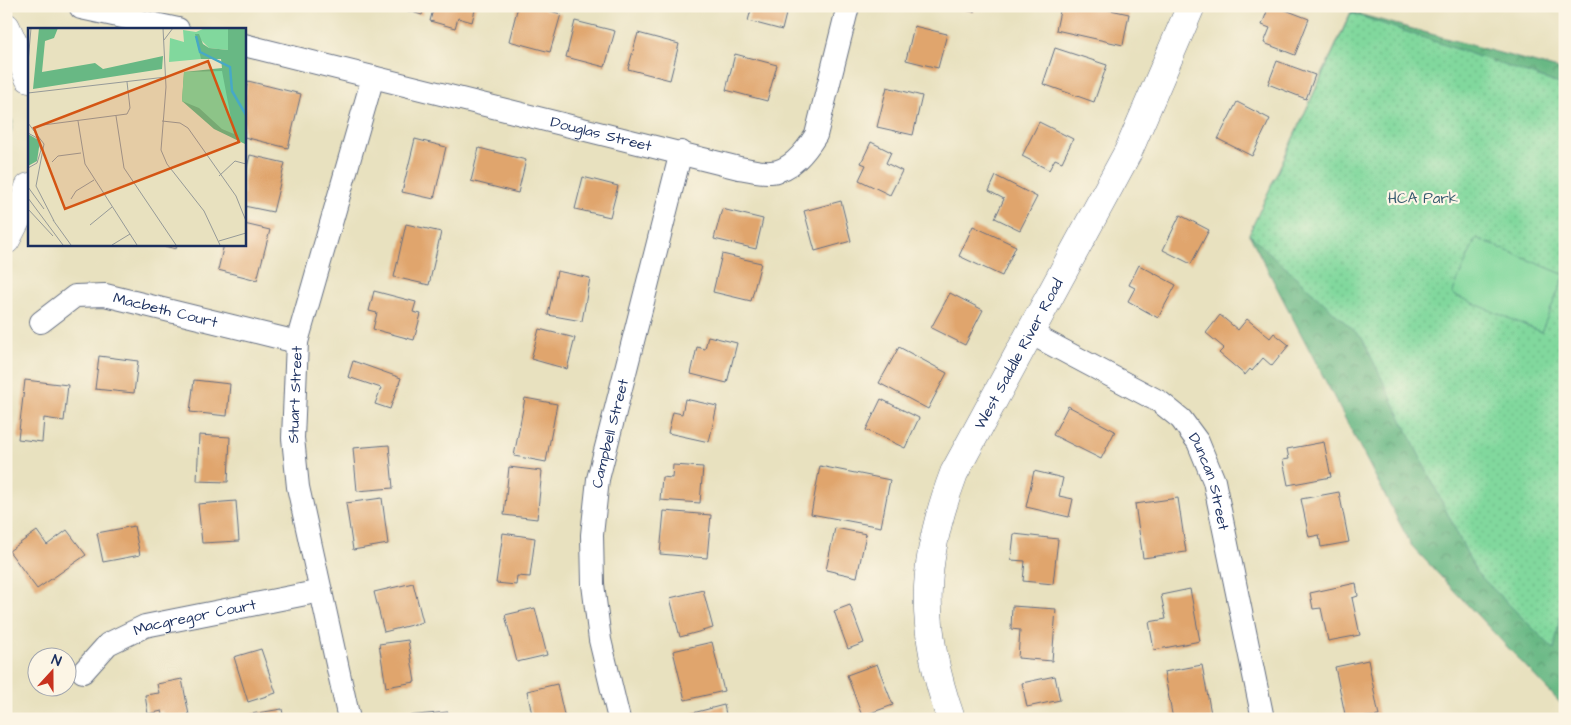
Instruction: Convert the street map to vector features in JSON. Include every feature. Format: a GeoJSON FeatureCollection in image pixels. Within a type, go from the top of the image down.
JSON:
{"type":"FeatureCollection","features":[{"type":"Feature","properties":{"kind":"main road","name":"West Saddle River Road"},"geometry":{"type":"LineString","coordinates":[[951,719],[938,680],[929,639],[927,596],[930,554],[939,512],[954,473],[1128,152],[1191,6]]}},
{"type":"Feature","properties":{"kind":"main road"},"geometry":{"type":"LineString","coordinates":[[6,27],[28,76]]}},
{"type":"Feature","properties":{"kind":"main road"},"geometry":{"type":"LineString","coordinates":[[6,240],[21,211],[28,191]]}},
{"type":"Feature","properties":{"kind":"street","name":"Douglas Street"},"geometry":{"type":"LineString","coordinates":[[245,45],[681,152],[739,168],[771,173],[790,164],[805,152],[816,136],[848,6]]}},
{"type":"Feature","properties":{"kind":"street"},"geometry":{"type":"LineString","coordinates":[[81,8],[173,28]]}},
{"type":"Feature","properties":{"kind":"street","name":"Stuart Street"},"geometry":{"type":"LineString","coordinates":[[348,719],[298,487],[294,438],[297,342],[373,77]]}},
{"type":"Feature","properties":{"kind":"street","name":"Campbell Street"},"geometry":{"type":"LineString","coordinates":[[618,719],[600,640],[592,584],[592,535],[598,479],[681,152]]}},
{"type":"Feature","properties":{"kind":"street","name":"Macbeth Court"},"geometry":{"type":"LineString","coordinates":[[41,322],[75,296],[105,295],[297,342]]}},
{"type":"Feature","properties":{"kind":"street","name":"Duncan Street"},"geometry":{"type":"LineString","coordinates":[[1030,333],[1160,402],[1181,419],[1198,442],[1214,481],[1263,719]]}},
{"type":"Feature","properties":{"kind":"street","name":"Macgregor Court"},"geometry":{"type":"LineString","coordinates":[[83,672],[108,644],[145,626],[321,591]]}},
{"type":"Feature","properties":{"kind":"green space","name":"HCA Park"},"geometry":{"type":"Polygon","coordinates":[[[1351,12],[1565,71],[1565,708],[1411,545],[1249,234],[1351,12]]]}},
{"type":"Feature","properties":{"kind":"green space","name":"HCA Park"},"geometry":{"type":"Polygon","coordinates":[[[1351,13],[1565,86],[1565,590],[1554,649],[1476,572],[1362,338],[1249,234],[1351,13]]]}},
{"type":"Feature","properties":{"kind":"green space"},"geometry":{"type":"Polygon","coordinates":[[[6,109],[13,122],[6,157],[6,109]]]}},
{"type":"Feature","properties":{"kind":"green space"},"geometry":{"type":"Polygon","coordinates":[[[1476,238],[1565,275],[1541,332],[1452,294],[1476,238]]]}},
{"type":"Feature","properties":{"kind":"building"},"geometry":{"type":"Polygon","coordinates":[[[392,6],[424,6],[422,15],[392,6]]]}},
{"type":"Feature","properties":{"kind":"building"},"geometry":{"type":"Polygon","coordinates":[[[434,6],[476,6],[472,22],[458,18],[455,28],[430,21],[434,6]]]}},
{"type":"Feature","properties":{"kind":"building"},"geometry":{"type":"Polygon","coordinates":[[[518,6],[533,6],[561,14],[550,52],[509,41],[518,6]]]}},
{"type":"Feature","properties":{"kind":"building"},"geometry":{"type":"Polygon","coordinates":[[[752,6],[788,6],[782,30],[748,21],[752,6]]]}},
{"type":"Feature","properties":{"kind":"building"},"geometry":{"type":"Polygon","coordinates":[[[948,6],[975,6],[974,12],[948,6]]]}},
{"type":"Feature","properties":{"kind":"building"},"geometry":{"type":"Polygon","coordinates":[[[1061,6],[1092,6],[1129,14],[1123,45],[1056,30],[1061,6]]]}},
{"type":"Feature","properties":{"kind":"building"},"geometry":{"type":"Polygon","coordinates":[[[1269,6],[1275,6],[1309,19],[1295,55],[1264,43],[1270,28],[1262,25],[1269,6]]]}},
{"type":"Feature","properties":{"kind":"building"},"geometry":{"type":"Polygon","coordinates":[[[575,21],[615,31],[605,67],[566,57],[575,21]]]}},
{"type":"Feature","properties":{"kind":"building"},"geometry":{"type":"Polygon","coordinates":[[[914,26],[947,34],[938,68],[906,60],[914,26]]]}},
{"type":"Feature","properties":{"kind":"building"},"geometry":{"type":"Polygon","coordinates":[[[638,33],[679,44],[670,80],[628,69],[638,33]]]}},
{"type":"Feature","properties":{"kind":"building"},"geometry":{"type":"Polygon","coordinates":[[[1055,48],[1107,65],[1094,102],[1043,84],[1055,48]]]}},
{"type":"Feature","properties":{"kind":"building"},"geometry":{"type":"Polygon","coordinates":[[[735,54],[777,65],[767,101],[726,90],[735,54]]]}},
{"type":"Feature","properties":{"kind":"building"},"geometry":{"type":"Polygon","coordinates":[[[1277,61],[1315,75],[1306,99],[1268,84],[1277,61]]]}},
{"type":"Feature","properties":{"kind":"building"},"geometry":{"type":"Polygon","coordinates":[[[248,81],[301,94],[288,148],[245,137],[245,95],[248,81]]]}},
{"type":"Feature","properties":{"kind":"building"},"geometry":{"type":"Polygon","coordinates":[[[887,87],[922,96],[913,135],[877,127],[887,87]]]}},
{"type":"Feature","properties":{"kind":"building"},"geometry":{"type":"Polygon","coordinates":[[[1237,102],[1270,119],[1252,156],[1218,139],[1237,102]]]}},
{"type":"Feature","properties":{"kind":"building"},"geometry":{"type":"Polygon","coordinates":[[[1039,122],[1073,139],[1062,162],[1055,159],[1049,170],[1022,156],[1039,122]]]}},
{"type":"Feature","properties":{"kind":"building"},"geometry":{"type":"Polygon","coordinates":[[[415,139],[446,147],[434,199],[402,192],[415,139]]]}},
{"type":"Feature","properties":{"kind":"building"},"geometry":{"type":"Polygon","coordinates":[[[871,142],[891,152],[886,163],[902,171],[890,195],[859,180],[866,165],[861,163],[871,142]]]}},
{"type":"Feature","properties":{"kind":"building"},"geometry":{"type":"Polygon","coordinates":[[[479,148],[526,160],[518,193],[471,181],[479,148]]]}},
{"type":"Feature","properties":{"kind":"building"},"geometry":{"type":"Polygon","coordinates":[[[250,155],[285,163],[273,212],[245,206],[245,175],[250,155]]]}},
{"type":"Feature","properties":{"kind":"building"},"geometry":{"type":"Polygon","coordinates":[[[996,176],[1037,197],[1020,230],[995,218],[1004,199],[989,191],[996,176]]]}},
{"type":"Feature","properties":{"kind":"building"},"geometry":{"type":"Polygon","coordinates":[[[583,177],[618,186],[610,217],[575,209],[583,177]]]}},
{"type":"Feature","properties":{"kind":"building"},"geometry":{"type":"Polygon","coordinates":[[[841,201],[851,241],[815,251],[804,211],[841,201]]]}},
{"type":"Feature","properties":{"kind":"building"},"geometry":{"type":"Polygon","coordinates":[[[722,209],[763,219],[756,249],[714,239],[722,209]]]}},
{"type":"Feature","properties":{"kind":"building"},"geometry":{"type":"Polygon","coordinates":[[[1180,215],[1209,230],[1191,264],[1163,250],[1180,215]]]}},
{"type":"Feature","properties":{"kind":"building"},"geometry":{"type":"Polygon","coordinates":[[[245,224],[270,230],[257,280],[218,270],[224,245],[245,245],[245,224]]]}},
{"type":"Feature","properties":{"kind":"building"},"geometry":{"type":"Polygon","coordinates":[[[406,224],[441,232],[429,285],[394,277],[406,224]]]}},
{"type":"Feature","properties":{"kind":"building"},"geometry":{"type":"Polygon","coordinates":[[[973,226],[1016,246],[1002,276],[959,256],[973,226]]]}},
{"type":"Feature","properties":{"kind":"building"},"geometry":{"type":"Polygon","coordinates":[[[161,245],[177,245],[176,249],[161,245]]]}},
{"type":"Feature","properties":{"kind":"building"},"geometry":{"type":"Polygon","coordinates":[[[722,254],[761,263],[751,301],[713,292],[722,254]]]}},
{"type":"Feature","properties":{"kind":"building"},"geometry":{"type":"Polygon","coordinates":[[[1139,265],[1176,285],[1158,318],[1128,301],[1135,288],[1129,285],[1139,265]]]}},
{"type":"Feature","properties":{"kind":"building"},"geometry":{"type":"Polygon","coordinates":[[[557,271],[590,278],[582,321],[548,315],[557,271]]]}},
{"type":"Feature","properties":{"kind":"building"},"geometry":{"type":"Polygon","coordinates":[[[374,291],[416,302],[413,312],[421,314],[414,340],[373,329],[377,313],[369,311],[374,291]]]}},
{"type":"Feature","properties":{"kind":"building"},"geometry":{"type":"Polygon","coordinates":[[[950,293],[983,310],[965,345],[931,328],[950,293]]]}},
{"type":"Feature","properties":{"kind":"building"},"geometry":{"type":"Polygon","coordinates":[[[1220,315],[1238,330],[1247,319],[1270,338],[1274,333],[1289,345],[1272,366],[1263,358],[1252,371],[1250,369],[1245,375],[1219,353],[1224,348],[1206,333],[1220,315]]]}},
{"type":"Feature","properties":{"kind":"building"},"geometry":{"type":"Polygon","coordinates":[[[539,329],[575,338],[567,369],[531,359],[539,329]]]}},
{"type":"Feature","properties":{"kind":"building"},"geometry":{"type":"Polygon","coordinates":[[[708,336],[737,343],[727,383],[691,374],[697,347],[705,349],[708,336]]]}},
{"type":"Feature","properties":{"kind":"building"},"geometry":{"type":"Polygon","coordinates":[[[899,347],[947,373],[928,409],[879,383],[899,347]]]}},
{"type":"Feature","properties":{"kind":"building"},"geometry":{"type":"Polygon","coordinates":[[[99,356],[138,361],[134,393],[95,389],[99,356]]]}},
{"type":"Feature","properties":{"kind":"building"},"geometry":{"type":"Polygon","coordinates":[[[353,361],[401,378],[390,409],[375,404],[381,388],[348,377],[353,361]]]}},
{"type":"Feature","properties":{"kind":"building"},"geometry":{"type":"Polygon","coordinates":[[[25,380],[68,385],[64,421],[44,418],[42,442],[18,439],[25,380]]]}},
{"type":"Feature","properties":{"kind":"building"},"geometry":{"type":"Polygon","coordinates":[[[194,380],[230,384],[227,416],[190,412],[194,380]]]}},
{"type":"Feature","properties":{"kind":"building"},"geometry":{"type":"Polygon","coordinates":[[[525,398],[557,404],[546,462],[514,456],[525,398]]]}},
{"type":"Feature","properties":{"kind":"building"},"geometry":{"type":"Polygon","coordinates":[[[685,399],[717,406],[709,442],[668,433],[673,412],[682,414],[685,399]]]}},
{"type":"Feature","properties":{"kind":"building"},"geometry":{"type":"Polygon","coordinates":[[[881,399],[919,418],[905,448],[866,430],[881,399]]]}},
{"type":"Feature","properties":{"kind":"building"},"geometry":{"type":"Polygon","coordinates":[[[1068,406],[1115,431],[1101,459],[1053,435],[1068,406]]]}},
{"type":"Feature","properties":{"kind":"building"},"geometry":{"type":"Polygon","coordinates":[[[199,435],[230,437],[228,482],[197,481],[199,435]]]}},
{"type":"Feature","properties":{"kind":"building"},"geometry":{"type":"Polygon","coordinates":[[[1324,442],[1331,477],[1288,485],[1283,460],[1289,459],[1287,449],[1324,442]]]}},
{"type":"Feature","properties":{"kind":"building"},"geometry":{"type":"Polygon","coordinates":[[[389,445],[393,488],[357,491],[353,448],[389,445]]]}},
{"type":"Feature","properties":{"kind":"building"},"geometry":{"type":"Polygon","coordinates":[[[673,465],[703,467],[700,503],[660,500],[662,477],[672,478],[673,465]]]}},
{"type":"Feature","properties":{"kind":"building"},"geometry":{"type":"Polygon","coordinates":[[[820,466],[890,480],[881,527],[811,514],[820,466]]]}},
{"type":"Feature","properties":{"kind":"building"},"geometry":{"type":"Polygon","coordinates":[[[509,467],[542,471],[537,519],[504,515],[509,467]]]}},
{"type":"Feature","properties":{"kind":"building"},"geometry":{"type":"Polygon","coordinates":[[[1034,471],[1063,478],[1059,496],[1073,499],[1069,517],[1026,507],[1034,471]]]}},
{"type":"Feature","properties":{"kind":"building"},"geometry":{"type":"Polygon","coordinates":[[[1339,492],[1349,542],[1321,547],[1319,535],[1309,537],[1301,499],[1339,492]]]}},
{"type":"Feature","properties":{"kind":"building"},"geometry":{"type":"Polygon","coordinates":[[[382,498],[388,544],[353,550],[346,503],[382,498]]]}},
{"type":"Feature","properties":{"kind":"building"},"geometry":{"type":"Polygon","coordinates":[[[1178,498],[1186,552],[1143,558],[1135,504],[1178,498]]]}},
{"type":"Feature","properties":{"kind":"building"},"geometry":{"type":"Polygon","coordinates":[[[236,501],[239,541],[202,543],[198,504],[236,501]]]}},
{"type":"Feature","properties":{"kind":"building"},"geometry":{"type":"Polygon","coordinates":[[[664,511],[711,515],[707,558],[660,554],[664,511]]]}},
{"type":"Feature","properties":{"kind":"building"},"geometry":{"type":"Polygon","coordinates":[[[134,526],[140,555],[103,562],[97,533],[134,526]]]}},
{"type":"Feature","properties":{"kind":"building"},"geometry":{"type":"Polygon","coordinates":[[[835,528],[866,534],[857,577],[826,570],[835,528]]]}},
{"type":"Feature","properties":{"kind":"building"},"geometry":{"type":"Polygon","coordinates":[[[67,530],[86,555],[37,589],[9,551],[37,531],[47,545],[67,530]]]}},
{"type":"Feature","properties":{"kind":"building"},"geometry":{"type":"Polygon","coordinates":[[[503,533],[535,538],[530,577],[517,576],[516,585],[496,583],[503,533]]]}},
{"type":"Feature","properties":{"kind":"building"},"geometry":{"type":"Polygon","coordinates":[[[1014,534],[1058,539],[1053,584],[1023,581],[1025,561],[1011,560],[1014,534]]]}},
{"type":"Feature","properties":{"kind":"building"},"geometry":{"type":"Polygon","coordinates":[[[413,583],[423,622],[384,632],[374,592],[413,583]]]}},
{"type":"Feature","properties":{"kind":"building"},"geometry":{"type":"Polygon","coordinates":[[[1356,583],[1358,596],[1352,598],[1360,635],[1328,641],[1321,608],[1313,609],[1310,593],[1356,583]]]}},
{"type":"Feature","properties":{"kind":"building"},"geometry":{"type":"Polygon","coordinates":[[[1190,589],[1200,641],[1154,650],[1149,622],[1166,619],[1161,595],[1190,589]]]}},
{"type":"Feature","properties":{"kind":"building"},"geometry":{"type":"Polygon","coordinates":[[[703,590],[713,628],[680,637],[670,598],[703,590]]]}},
{"type":"Feature","properties":{"kind":"building"},"geometry":{"type":"Polygon","coordinates":[[[850,605],[864,643],[848,649],[834,611],[850,605]]]}},
{"type":"Feature","properties":{"kind":"building"},"geometry":{"type":"Polygon","coordinates":[[[1012,606],[1056,609],[1052,661],[1018,658],[1020,630],[1011,629],[1012,606]]]}},
{"type":"Feature","properties":{"kind":"building"},"geometry":{"type":"Polygon","coordinates":[[[535,608],[547,655],[517,662],[505,615],[535,608]]]}},
{"type":"Feature","properties":{"kind":"building"},"geometry":{"type":"Polygon","coordinates":[[[408,640],[415,682],[386,687],[379,644],[408,640]]]}},
{"type":"Feature","properties":{"kind":"building"},"geometry":{"type":"Polygon","coordinates":[[[712,642],[724,691],[685,700],[673,651],[712,642]]]}},
{"type":"Feature","properties":{"kind":"building"},"geometry":{"type":"Polygon","coordinates":[[[261,649],[276,693],[248,702],[234,657],[261,649]]]}},
{"type":"Feature","properties":{"kind":"building"},"geometry":{"type":"Polygon","coordinates":[[[1368,660],[1379,716],[1346,719],[1335,667],[1368,660]]]}},
{"type":"Feature","properties":{"kind":"building"},"geometry":{"type":"Polygon","coordinates":[[[877,664],[893,705],[862,716],[847,675],[877,664]]]}},
{"type":"Feature","properties":{"kind":"building"},"geometry":{"type":"Polygon","coordinates":[[[1202,665],[1212,719],[1173,719],[1164,672],[1202,665]]]}},
{"type":"Feature","properties":{"kind":"building"},"geometry":{"type":"Polygon","coordinates":[[[1055,676],[1060,700],[1027,707],[1022,683],[1055,676]]]}},
{"type":"Feature","properties":{"kind":"building"},"geometry":{"type":"Polygon","coordinates":[[[182,679],[189,715],[164,719],[162,711],[148,714],[145,695],[159,693],[157,684],[182,679]]]}},
{"type":"Feature","properties":{"kind":"building"},"geometry":{"type":"Polygon","coordinates":[[[557,684],[565,719],[533,719],[527,691],[557,684]]]}},
{"type":"Feature","properties":{"kind":"building"},"geometry":{"type":"Polygon","coordinates":[[[724,705],[727,719],[686,719],[685,715],[724,705]]]}},
{"type":"Feature","properties":{"kind":"building"},"geometry":{"type":"Polygon","coordinates":[[[282,709],[284,719],[240,719],[239,716],[282,709]]]}},
{"type":"Feature","properties":{"kind":"building"},"geometry":{"type":"Polygon","coordinates":[[[448,712],[449,719],[407,719],[407,716],[448,712]]]}}]}
